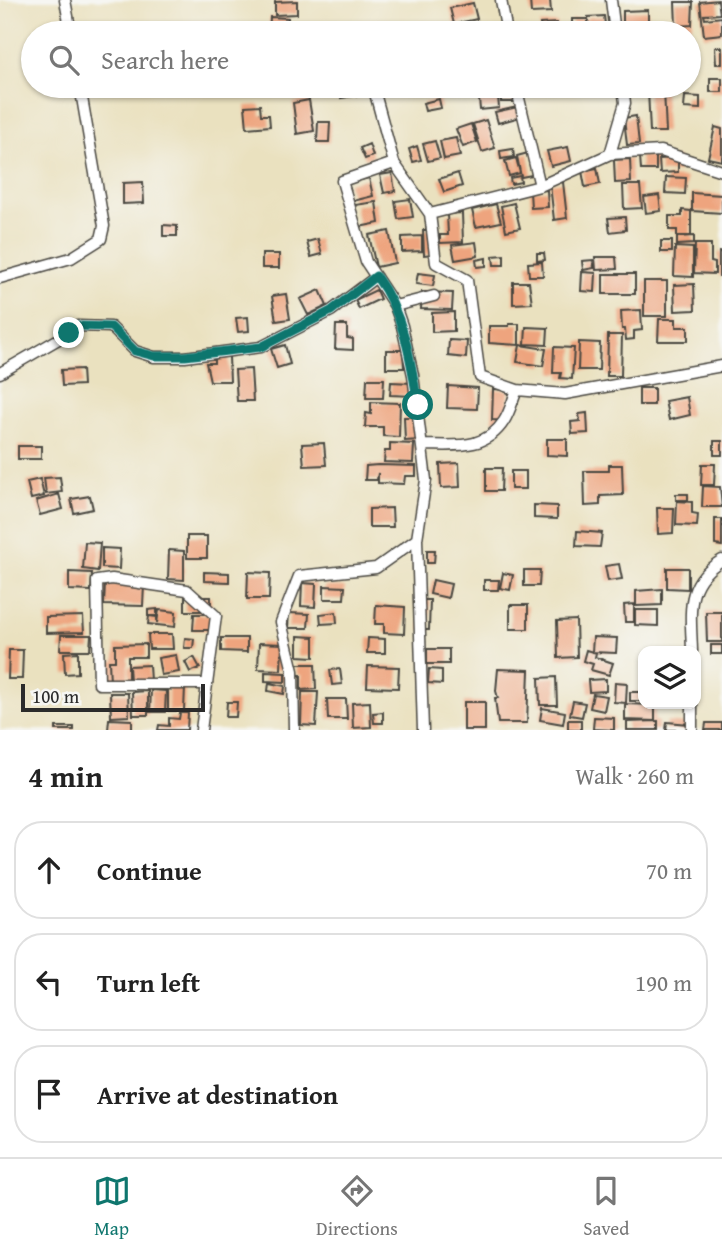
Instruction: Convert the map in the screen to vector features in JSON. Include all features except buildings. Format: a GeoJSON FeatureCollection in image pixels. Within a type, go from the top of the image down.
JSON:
{"type":"FeatureCollection","features":[{"type":"Feature","properties":{"kind":"street"},"geometry":{"type":"LineString","coordinates":[[65,0],[69,21]]}},
{"type":"Feature","properties":{"kind":"street"},"geometry":{"type":"LineString","coordinates":[[501,0],[505,21]]}},
{"type":"Feature","properties":{"kind":"street"},"geometry":{"type":"LineString","coordinates":[[611,0],[614,21]]}},
{"type":"Feature","properties":{"kind":"street"},"geometry":{"type":"LineString","coordinates":[[0,278],[71,258],[102,239],[104,226],[82,98]]}},
{"type":"Feature","properties":{"kind":"street"},"geometry":{"type":"LineString","coordinates":[[376,98],[394,163],[430,214],[436,262],[467,280],[480,377],[517,390],[565,394],[722,366]]}},
{"type":"Feature","properties":{"kind":"street"},"geometry":{"type":"LineString","coordinates":[[519,98],[540,186]]}},
{"type":"Feature","properties":{"kind":"street"},"geometry":{"type":"LineString","coordinates":[[610,154],[624,98]]}},
{"type":"Feature","properties":{"kind":"street"},"geometry":{"type":"LineString","coordinates":[[430,214],[540,186],[610,154],[661,151],[722,171]]}},
{"type":"Feature","properties":{"kind":"street"},"geometry":{"type":"LineString","coordinates":[[394,163],[342,181],[366,262],[395,306],[413,375],[426,480],[417,539],[423,730]]}},
{"type":"Feature","properties":{"kind":"street"},"geometry":{"type":"LineString","coordinates":[[0,373],[77,326],[111,327],[135,351],[154,356],[185,356],[261,347],[331,311],[376,276]]}},
{"type":"Feature","properties":{"kind":"street"},"geometry":{"type":"LineString","coordinates":[[395,306],[434,296]]}},
{"type":"Feature","properties":{"kind":"street"},"geometry":{"type":"LineString","coordinates":[[422,445],[464,445],[485,440],[506,419],[517,390]]}},
{"type":"Feature","properties":{"kind":"street"},"geometry":{"type":"LineString","coordinates":[[294,730],[293,671],[281,622],[299,576],[376,568],[417,539]]}},
{"type":"Feature","properties":{"kind":"street"},"geometry":{"type":"LineString","coordinates":[[692,646],[691,601],[694,592],[706,570],[722,560]]}},
{"type":"Feature","properties":{"kind":"street"},"geometry":{"type":"LineString","coordinates":[[201,730],[216,616],[187,590],[112,579],[97,581],[99,684],[206,684]]}},
{"type":"Feature","properties":{"kind":"street"},"geometry":{"type":"LineString","coordinates":[[692,709],[692,730]]}},
{"type":"Feature","properties":{"kind":"route"},"geometry":{"type":"LineString","coordinates":[[69,333],[77,326],[111,327],[135,351],[154,356],[185,356],[261,347],[331,311],[376,276],[395,306],[402,326],[418,405]]}}]}
